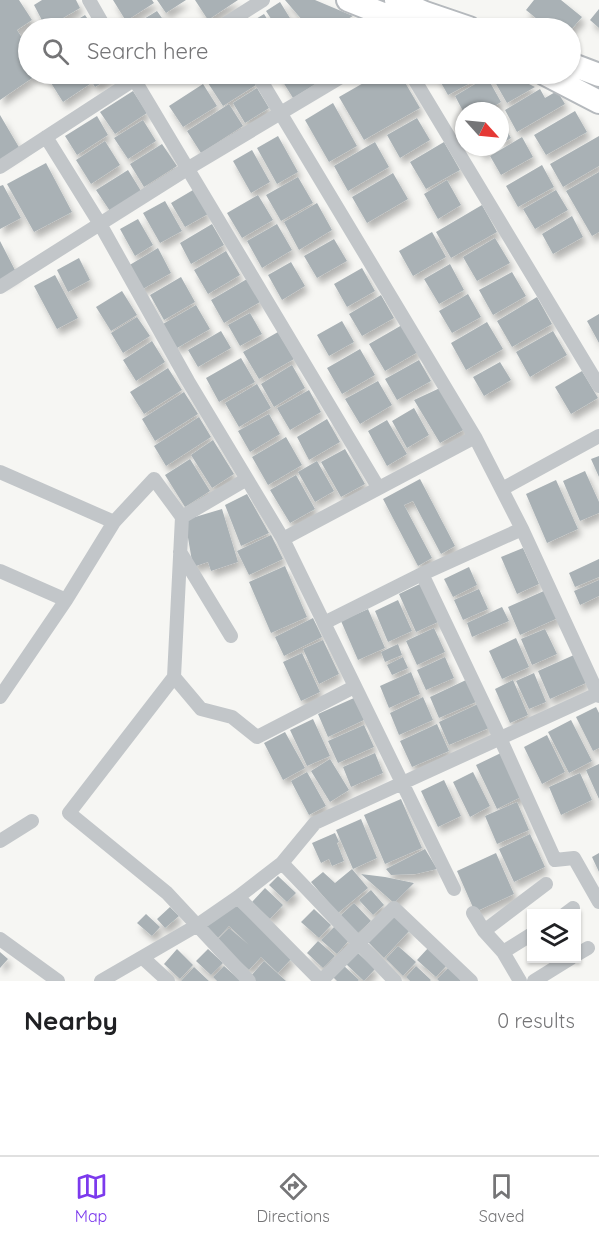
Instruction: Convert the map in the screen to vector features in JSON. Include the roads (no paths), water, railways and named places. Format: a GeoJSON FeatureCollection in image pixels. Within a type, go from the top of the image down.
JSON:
{"type":"FeatureCollection","features":[{"type":"Feature","properties":{"kind":"main road"},"geometry":{"type":"LineString","coordinates":[[348,0],[392,18]]}},
{"type":"Feature","properties":{"kind":"main road"},"geometry":{"type":"LineString","coordinates":[[396,0],[443,18]]}},
{"type":"Feature","properties":{"kind":"main road"},"geometry":{"type":"LineString","coordinates":[[581,68],[599,75]]}},
{"type":"Feature","properties":{"kind":"main road"},"geometry":{"type":"LineString","coordinates":[[564,84],[599,102]]}},
{"type":"Feature","properties":{"kind":"street"},"geometry":{"type":"LineString","coordinates":[[88,0],[99,18]]}},
{"type":"Feature","properties":{"kind":"street"},"geometry":{"type":"LineString","coordinates":[[238,18],[263,0]]}},
{"type":"Feature","properties":{"kind":"street"},"geometry":{"type":"LineString","coordinates":[[0,167],[123,84]]}},
{"type":"Feature","properties":{"kind":"street"},"geometry":{"type":"LineString","coordinates":[[141,84],[187,169],[378,487]]}},
{"type":"Feature","properties":{"kind":"street"},"geometry":{"type":"LineString","coordinates":[[100,981],[196,926],[238,897],[282,863],[315,823],[599,695],[522,529],[475,437],[263,84]]}},
{"type":"Feature","properties":{"kind":"street"},"geometry":{"type":"LineString","coordinates":[[0,287],[187,169],[329,84]]}},
{"type":"Feature","properties":{"kind":"street"},"geometry":{"type":"LineString","coordinates":[[417,84],[599,386]]}},
{"type":"Feature","properties":{"kind":"street"},"geometry":{"type":"LineString","coordinates":[[46,137],[100,224],[188,381],[282,539],[453,889]]}},
{"type":"Feature","properties":{"kind":"street"},"geometry":{"type":"LineString","coordinates":[[501,489],[599,436]]}},
{"type":"Feature","properties":{"kind":"street"},"geometry":{"type":"LineString","coordinates":[[282,539],[475,437]]}},
{"type":"Feature","properties":{"kind":"street"},"geometry":{"type":"LineString","coordinates":[[0,472],[114,522]]}},
{"type":"Feature","properties":{"kind":"street"},"geometry":{"type":"LineString","coordinates":[[0,698],[66,600],[114,522],[154,479],[182,517],[174,678],[69,813],[167,893],[249,981]]}},
{"type":"Feature","properties":{"kind":"street"},"geometry":{"type":"LineString","coordinates":[[182,517],[247,479]]}},
{"type":"Feature","properties":{"kind":"street"},"geometry":{"type":"LineString","coordinates":[[324,623],[422,574],[522,529]]}},
{"type":"Feature","properties":{"kind":"street"},"geometry":{"type":"LineString","coordinates":[[180,552],[231,636]]}},
{"type":"Feature","properties":{"kind":"street"},"geometry":{"type":"LineString","coordinates":[[0,571],[66,600]]}},
{"type":"Feature","properties":{"kind":"street"},"geometry":{"type":"LineString","coordinates":[[422,574],[555,860],[574,858],[599,902]]}},
{"type":"Feature","properties":{"kind":"street"},"geometry":{"type":"LineString","coordinates":[[174,678],[201,709],[232,717],[257,737],[354,687]]}},
{"type":"Feature","properties":{"kind":"street"},"geometry":{"type":"LineString","coordinates":[[0,841],[32,822]]}},
{"type":"Feature","properties":{"kind":"street"},"geometry":{"type":"LineString","coordinates":[[282,863],[357,944],[395,981]]}},
{"type":"Feature","properties":{"kind":"street"},"geometry":{"type":"LineString","coordinates":[[484,931],[546,884]]}},
{"type":"Feature","properties":{"kind":"street"},"geometry":{"type":"LineString","coordinates":[[238,897],[321,981],[394,908],[471,981]]}},
{"type":"Feature","properties":{"kind":"street"},"geometry":{"type":"LineString","coordinates":[[473,913],[484,931],[503,952],[520,981]]}},
{"type":"Feature","properties":{"kind":"street"},"geometry":{"type":"LineString","coordinates":[[503,952],[527,937]]}},
{"type":"Feature","properties":{"kind":"street"},"geometry":{"type":"LineString","coordinates":[[0,939],[58,981]]}},
{"type":"Feature","properties":{"kind":"street"},"geometry":{"type":"LineString","coordinates":[[142,958],[168,981]]}},
{"type":"Feature","properties":{"kind":"street"},"geometry":{"type":"LineString","coordinates":[[534,981],[563,963]]}}]}
